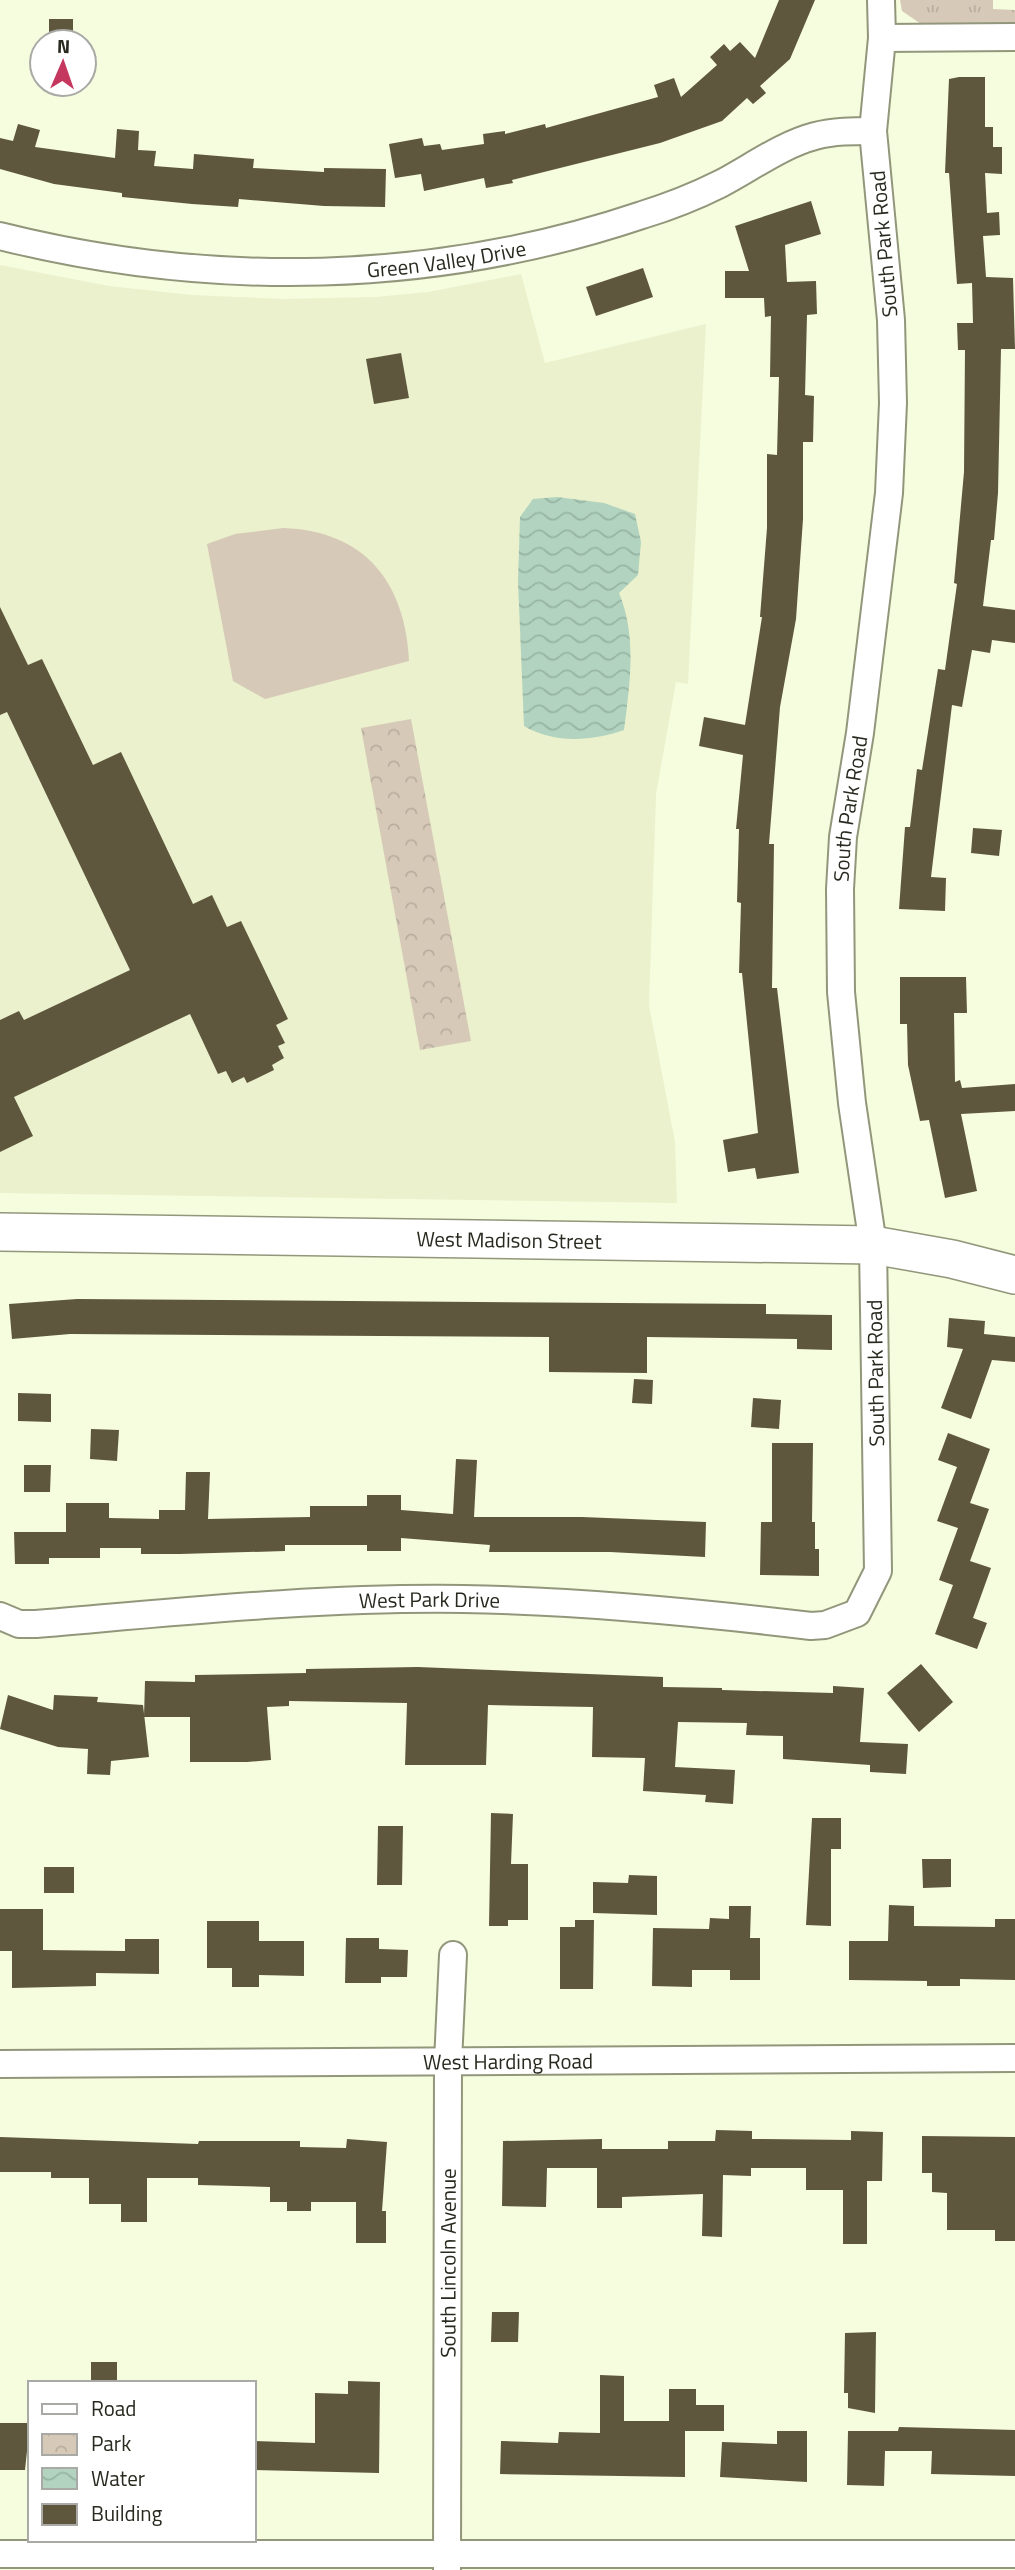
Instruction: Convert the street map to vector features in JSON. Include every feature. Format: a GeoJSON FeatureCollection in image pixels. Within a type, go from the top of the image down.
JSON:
{"type":"FeatureCollection","features":[{"type":"Feature","properties":{"kind":"street","name":"South Park Road"},"geometry":{"type":"LineString","coordinates":[[857,1613],[878,1571],[873,1245],[852,1103],[841,992],[840,889],[843,837],[867,680],[890,480],[893,403],[891,320],[873,131],[882,38],[881,0]]}},
{"type":"Feature","properties":{"kind":"street"},"geometry":{"type":"LineString","coordinates":[[882,38],[1015,37]]}},
{"type":"Feature","properties":{"kind":"street","name":"Green Valley Drive"},"geometry":{"type":"LineString","coordinates":[[0,236],[99,257],[223,271],[335,271],[428,265],[509,252],[578,236],[645,214],[717,185],[812,137],[834,132],[873,131]]}},
{"type":"Feature","properties":{"kind":"street","name":"West Madison Street"},"geometry":{"type":"LineString","coordinates":[[0,1232],[873,1245],[952,1259],[1015,1275]]}},
{"type":"Feature","properties":{"kind":"street","name":"West Park Drive"},"geometry":{"type":"LineString","coordinates":[[0,1616],[19,1624],[36,1624],[246,1606],[462,1599],[672,1610],[811,1626],[825,1625],[857,1613]]}},
{"type":"Feature","properties":{"kind":"street","name":"South Lincoln Avenue"},"geometry":{"type":"LineString","coordinates":[[447,2561],[448,2062],[453,1955]]}},
{"type":"Feature","properties":{"kind":"street","name":"West Harding Road"},"geometry":{"type":"LineString","coordinates":[[0,2064],[1015,2058]]}},
{"type":"Feature","properties":{"kind":"street"},"geometry":{"type":"LineString","coordinates":[[0,2554],[447,2561],[1015,2554]]}},
{"type":"Feature","properties":{"kind":"shaded area"},"geometry":{"type":"Polygon","coordinates":[[[0,265],[109,286],[192,295],[282,299],[376,297],[428,292],[521,274],[545,363],[706,324],[688,684],[676,682],[656,794],[649,1005],[675,1142],[677,1203],[0,1193],[0,265]]]}},
{"type":"Feature","properties":{"kind":"green space"},"geometry":{"type":"Polygon","coordinates":[[[900,0],[993,0],[993,9],[1015,10],[1015,25],[921,24],[902,11],[900,0]]]}},
{"type":"Feature","properties":{"kind":"green space"},"geometry":{"type":"Polygon","coordinates":[[[283,528],[312,531],[337,539],[358,551],[375,566],[389,585],[399,607],[406,633],[409,661],[265,699],[233,681],[207,544],[235,534],[283,528]]]}},
{"type":"Feature","properties":{"kind":"green space"},"geometry":{"type":"Polygon","coordinates":[[[411,719],[471,1041],[420,1050],[361,728],[411,719]]]}},
{"type":"Feature","properties":{"kind":"water"},"geometry":{"type":"Polygon","coordinates":[[[557,497],[604,503],[635,514],[641,542],[638,575],[619,593],[625,609],[630,643],[630,678],[624,730],[599,737],[560,738],[524,726],[518,581],[520,517],[533,499],[557,497]]]}},
{"type":"Feature","properties":{"kind":"building"},"geometry":{"type":"Polygon","coordinates":[[[779,0],[815,0],[790,59],[760,86],[766,93],[753,104],[747,98],[722,121],[660,143],[486,188],[484,178],[424,191],[421,174],[395,178],[389,144],[422,138],[424,146],[440,144],[442,150],[484,144],[483,134],[505,131],[505,134],[545,124],[546,128],[658,97],[654,85],[674,78],[681,97],[717,65],[710,57],[724,44],[730,51],[740,42],[755,58],[779,0]]]}},
{"type":"Feature","properties":{"kind":"building"},"geometry":{"type":"Polygon","coordinates":[[[49,19],[73,19],[73,28],[49,28],[49,19]]]}},
{"type":"Feature","properties":{"kind":"building"},"geometry":{"type":"Polygon","coordinates":[[[985,77],[985,127],[993,127],[993,147],[1002,147],[1002,174],[985,173],[987,213],[999,212],[1000,235],[983,236],[986,277],[1013,278],[1015,349],[1001,349],[998,493],[994,540],[991,540],[983,606],[1015,610],[1015,643],[992,640],[990,653],[972,650],[962,707],[952,705],[931,877],[946,878],[945,911],[899,909],[905,827],[910,827],[917,769],[922,770],[938,669],[945,670],[957,584],[954,583],[964,472],[965,350],[958,350],[957,323],[973,323],[972,283],[957,284],[949,173],[945,173],[949,79],[985,77]]]}},
{"type":"Feature","properties":{"kind":"building"},"geometry":{"type":"Polygon","coordinates":[[[18,124],[40,130],[35,147],[115,158],[117,129],[139,131],[138,150],[156,151],[154,166],[193,169],[194,154],[254,159],[253,168],[324,172],[324,168],[386,169],[385,207],[324,206],[239,199],[238,207],[192,204],[122,197],[122,193],[54,184],[0,169],[0,138],[13,141],[18,124]]]}},
{"type":"Feature","properties":{"kind":"building"},"geometry":{"type":"Polygon","coordinates":[[[811,201],[821,234],[785,245],[787,282],[816,281],[817,314],[807,315],[805,395],[814,396],[813,442],[803,442],[803,519],[796,619],[780,707],[769,844],[774,844],[772,988],[777,988],[799,1173],[757,1179],[755,1168],[728,1172],[723,1140],[758,1133],[742,973],[739,973],[741,903],[737,902],[739,829],[736,829],[743,755],[699,746],[704,717],[745,725],[762,617],[767,528],[767,454],[777,455],[779,377],[770,377],[771,316],[765,317],[764,298],[725,298],[725,271],[749,271],[735,226],[811,201]]]}},
{"type":"Feature","properties":{"kind":"building"},"geometry":{"type":"Polygon","coordinates":[[[643,268],[653,297],[596,316],[586,287],[643,268]]]}},
{"type":"Feature","properties":{"kind":"building"},"geometry":{"type":"Polygon","coordinates":[[[401,353],[409,398],[374,404],[366,359],[401,353]]]}},
{"type":"Feature","properties":{"kind":"building"},"geometry":{"type":"Polygon","coordinates":[[[0,607],[28,665],[42,659],[93,765],[121,752],[193,904],[212,895],[227,927],[241,921],[288,1019],[276,1025],[285,1043],[278,1046],[284,1058],[272,1065],[274,1070],[247,1083],[244,1077],[232,1083],[226,1071],[218,1074],[190,1014],[14,1097],[33,1136],[0,1152],[0,1020],[19,1011],[24,1020],[130,970],[7,712],[0,715],[0,607]]]}},
{"type":"Feature","properties":{"kind":"building"},"geometry":{"type":"Polygon","coordinates":[[[973,828],[1002,830],[999,856],[971,853],[973,828]]]}},
{"type":"Feature","properties":{"kind":"building"},"geometry":{"type":"Polygon","coordinates":[[[900,977],[966,977],[967,1013],[954,1013],[955,1082],[960,1080],[962,1088],[1015,1084],[1015,1111],[961,1114],[977,1191],[945,1198],[929,1120],[920,1121],[908,1065],[907,1024],[900,1024],[900,977]]]}},
{"type":"Feature","properties":{"kind":"building"},"geometry":{"type":"Polygon","coordinates":[[[77,1299],[766,1304],[766,1314],[832,1315],[832,1350],[797,1349],[797,1339],[647,1337],[647,1373],[549,1372],[549,1337],[70,1334],[12,1339],[9,1304],[77,1299]]]}},
{"type":"Feature","properties":{"kind":"building"},"geometry":{"type":"Polygon","coordinates":[[[949,1318],[985,1321],[984,1334],[1015,1337],[1015,1362],[992,1360],[971,1419],[941,1408],[963,1349],[947,1347],[949,1318]]]}},
{"type":"Feature","properties":{"kind":"building"},"geometry":{"type":"Polygon","coordinates":[[[634,1379],[653,1380],[652,1404],[632,1403],[634,1379]]]}},
{"type":"Feature","properties":{"kind":"building"},"geometry":{"type":"Polygon","coordinates":[[[18,1393],[51,1394],[51,1422],[18,1421],[18,1393]]]}},
{"type":"Feature","properties":{"kind":"building"},"geometry":{"type":"Polygon","coordinates":[[[753,1398],[781,1400],[779,1429],[751,1427],[753,1398]]]}},
{"type":"Feature","properties":{"kind":"building"},"geometry":{"type":"Polygon","coordinates":[[[91,1429],[119,1430],[117,1461],[90,1459],[91,1429]]]}},
{"type":"Feature","properties":{"kind":"building"},"geometry":{"type":"Polygon","coordinates":[[[948,1433],[990,1449],[970,1503],[989,1509],[970,1561],[991,1568],[973,1618],[987,1623],[977,1649],[935,1634],[953,1585],[939,1580],[958,1528],[937,1521],[957,1467],[938,1460],[948,1433]]]}},
{"type":"Feature","properties":{"kind":"building"},"geometry":{"type":"Polygon","coordinates":[[[772,1443],[813,1443],[812,1522],[815,1522],[815,1549],[819,1549],[819,1576],[760,1575],[761,1522],[772,1522],[772,1443]]]}},
{"type":"Feature","properties":{"kind":"building"},"geometry":{"type":"Polygon","coordinates":[[[456,1459],[477,1460],[474,1517],[582,1517],[706,1522],[705,1557],[610,1552],[489,1552],[490,1545],[401,1538],[401,1551],[367,1551],[367,1545],[285,1545],[285,1551],[180,1554],[141,1554],[141,1548],[100,1548],[100,1558],[49,1558],[49,1564],[15,1564],[14,1532],[66,1532],[66,1503],[109,1503],[109,1518],[159,1519],[159,1510],[185,1510],[186,1472],[210,1472],[208,1519],[310,1517],[310,1506],[367,1506],[367,1495],[401,1495],[401,1510],[453,1514],[456,1459]]]}},
{"type":"Feature","properties":{"kind":"building"},"geometry":{"type":"Polygon","coordinates":[[[24,1465],[51,1465],[50,1492],[24,1492],[24,1465]]]}},
{"type":"Feature","properties":{"kind":"building"},"geometry":{"type":"Polygon","coordinates":[[[921,1664],[953,1702],[919,1732],[887,1693],[921,1664]]]}},
{"type":"Feature","properties":{"kind":"building"},"geometry":{"type":"Polygon","coordinates":[[[418,1667],[663,1677],[663,1687],[722,1690],[833,1693],[833,1686],[864,1688],[860,1742],[908,1744],[906,1774],[870,1772],[870,1765],[783,1759],[783,1736],[746,1735],[747,1723],[678,1722],[675,1767],[735,1770],[733,1804],[705,1802],[706,1795],[643,1791],[645,1758],[592,1757],[593,1707],[488,1705],[486,1765],[405,1765],[407,1703],[289,1701],[289,1706],[267,1707],[271,1760],[247,1762],[190,1762],[190,1717],[144,1717],[145,1681],[195,1682],[195,1675],[306,1673],[306,1669],[418,1667]]]}},
{"type":"Feature","properties":{"kind":"building"},"geometry":{"type":"Polygon","coordinates":[[[8,1695],[53,1710],[54,1695],[98,1697],[97,1702],[143,1705],[149,1757],[111,1761],[110,1775],[87,1774],[88,1749],[58,1747],[0,1729],[8,1695]]]}},
{"type":"Feature","properties":{"kind":"building"},"geometry":{"type":"Polygon","coordinates":[[[491,1813],[513,1814],[511,1864],[528,1864],[528,1920],[508,1920],[508,1926],[489,1926],[491,1813]]]}},
{"type":"Feature","properties":{"kind":"building"},"geometry":{"type":"Polygon","coordinates":[[[812,1818],[841,1818],[841,1849],[831,1849],[831,1926],[806,1925],[812,1818]]]}},
{"type":"Feature","properties":{"kind":"building"},"geometry":{"type":"Polygon","coordinates":[[[378,1826],[403,1826],[402,1885],[377,1885],[378,1826]]]}},
{"type":"Feature","properties":{"kind":"building"},"geometry":{"type":"Polygon","coordinates":[[[922,1859],[951,1859],[951,1887],[923,1888],[922,1859]]]}},
{"type":"Feature","properties":{"kind":"building"},"geometry":{"type":"Polygon","coordinates":[[[44,1867],[74,1867],[74,1893],[44,1893],[44,1867]]]}},
{"type":"Feature","properties":{"kind":"building"},"geometry":{"type":"Polygon","coordinates":[[[629,1875],[657,1876],[657,1915],[593,1913],[593,1882],[628,1883],[629,1875]]]}},
{"type":"Feature","properties":{"kind":"building"},"geometry":{"type":"Polygon","coordinates":[[[889,1905],[914,1906],[914,1926],[995,1927],[995,1919],[1015,1919],[1015,1980],[960,1979],[960,1986],[927,1986],[927,1981],[849,1980],[849,1941],[888,1941],[889,1905]]]}},
{"type":"Feature","properties":{"kind":"building"},"geometry":{"type":"Polygon","coordinates":[[[729,1906],[751,1906],[750,1938],[760,1938],[760,1980],[730,1980],[730,1970],[692,1970],[692,1987],[652,1986],[653,1928],[709,1929],[710,1918],[729,1919],[729,1906]]]}},
{"type":"Feature","properties":{"kind":"building"},"geometry":{"type":"Polygon","coordinates":[[[0,1909],[43,1909],[43,1950],[125,1951],[125,1939],[159,1939],[159,1974],[96,1973],[96,1986],[12,1988],[12,1951],[0,1951],[0,1909]]]}},
{"type":"Feature","properties":{"kind":"building"},"geometry":{"type":"Polygon","coordinates":[[[575,1920],[594,1920],[593,1989],[560,1989],[560,1927],[575,1927],[575,1920]]]}},
{"type":"Feature","properties":{"kind":"building"},"geometry":{"type":"Polygon","coordinates":[[[207,1921],[259,1921],[259,1941],[304,1941],[304,1976],[259,1975],[259,1987],[232,1987],[232,1968],[207,1968],[207,1921]]]}},
{"type":"Feature","properties":{"kind":"building"},"geometry":{"type":"Polygon","coordinates":[[[346,1938],[379,1938],[379,1949],[408,1950],[407,1977],[381,1977],[381,1983],[345,1983],[346,1938]]]}},
{"type":"Feature","properties":{"kind":"building"},"geometry":{"type":"Polygon","coordinates":[[[716,2130],[752,2131],[752,2139],[851,2140],[851,2131],[883,2132],[882,2181],[867,2181],[867,2244],[843,2244],[843,2190],[806,2190],[806,2168],[751,2168],[751,2176],[723,2175],[722,2237],[702,2236],[703,2194],[622,2197],[622,2208],[597,2208],[597,2168],[547,2168],[546,2207],[502,2206],[503,2141],[602,2139],[602,2149],[668,2149],[668,2141],[715,2141],[716,2130]]]}},
{"type":"Feature","properties":{"kind":"building"},"geometry":{"type":"Polygon","coordinates":[[[922,2136],[1015,2137],[1015,2241],[995,2241],[995,2230],[947,2230],[947,2193],[932,2192],[932,2173],[922,2173],[922,2136]]]}},
{"type":"Feature","properties":{"kind":"building"},"geometry":{"type":"Polygon","coordinates":[[[0,2137],[198,2144],[199,2141],[300,2141],[300,2147],[346,2148],[347,2139],[387,2142],[382,2211],[386,2211],[386,2243],[356,2243],[356,2202],[311,2202],[311,2211],[287,2211],[287,2202],[270,2202],[270,2187],[198,2185],[198,2178],[147,2178],[147,2222],[121,2222],[121,2204],[89,2204],[89,2178],[51,2178],[51,2172],[0,2172],[0,2137]]]}},
{"type":"Feature","properties":{"kind":"building"},"geometry":{"type":"Polygon","coordinates":[[[492,2312],[519,2312],[518,2342],[491,2342],[492,2312]]]}},
{"type":"Feature","properties":{"kind":"building"},"geometry":{"type":"Polygon","coordinates":[[[876,2332],[875,2413],[848,2408],[848,2393],[844,2393],[845,2333],[876,2332]]]}},
{"type":"Feature","properties":{"kind":"building"},"geometry":{"type":"Polygon","coordinates":[[[91,2362],[117,2362],[117,2381],[91,2381],[91,2362]]]}},
{"type":"Feature","properties":{"kind":"building"},"geometry":{"type":"Polygon","coordinates":[[[600,2375],[624,2376],[624,2421],[669,2421],[669,2389],[696,2389],[696,2405],[724,2405],[724,2431],[685,2431],[685,2477],[500,2474],[501,2441],[558,2443],[559,2432],[600,2433],[600,2375]]]}},
{"type":"Feature","properties":{"kind":"building"},"geometry":{"type":"Polygon","coordinates":[[[348,2381],[380,2382],[379,2473],[256,2470],[256,2441],[315,2443],[315,2393],[348,2394],[348,2381]]]}},
{"type":"Feature","properties":{"kind":"building"},"geometry":{"type":"Polygon","coordinates":[[[0,2423],[28,2423],[25,2470],[0,2470],[0,2423]]]}},
{"type":"Feature","properties":{"kind":"building"},"geometry":{"type":"Polygon","coordinates":[[[899,2427],[1015,2430],[1015,2476],[931,2474],[932,2451],[885,2451],[884,2486],[847,2485],[848,2431],[898,2431],[899,2427]]]}},
{"type":"Feature","properties":{"kind":"building"},"geometry":{"type":"Polygon","coordinates":[[[777,2431],[807,2431],[807,2482],[720,2477],[722,2442],[777,2444],[777,2431]]]}}]}
